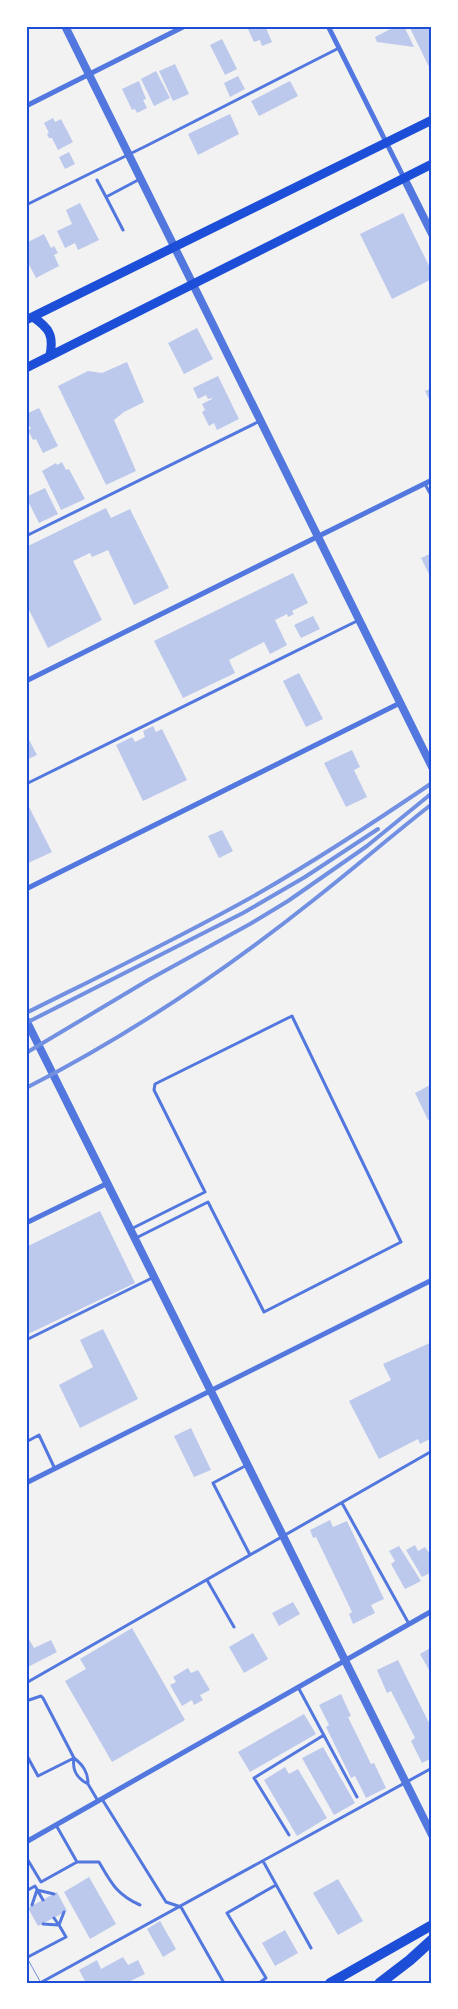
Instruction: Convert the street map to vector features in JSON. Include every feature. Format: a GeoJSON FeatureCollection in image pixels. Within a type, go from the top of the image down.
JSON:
{"type":"FeatureCollection","features":[{"type":"Feature","properties":{"kind":"highway"},"geometry":{"type":"LineString","coordinates":[[380,1983],[432,1940]]}},
{"type":"Feature","properties":{"kind":"main road"},"geometry":{"type":"LineString","coordinates":[[29,319],[351,158],[432,120]]}},
{"type":"Feature","properties":{"kind":"main road"},"geometry":{"type":"LineString","coordinates":[[26,368],[432,164]]}},
{"type":"Feature","properties":{"kind":"main road"},"geometry":{"type":"LineString","coordinates":[[29,319],[43,324],[50,333],[53,343],[50,355]]}},
{"type":"Feature","properties":{"kind":"main road"},"geometry":{"type":"LineString","coordinates":[[330,1983],[432,1925]]}},
{"type":"Feature","properties":{"kind":"street"},"geometry":{"type":"LineString","coordinates":[[65,26],[431,764]]}},
{"type":"Feature","properties":{"kind":"street"},"geometry":{"type":"LineString","coordinates":[[26,106],[185,26]]}},
{"type":"Feature","properties":{"kind":"street"},"geometry":{"type":"LineString","coordinates":[[328,26],[432,234]]}},
{"type":"Feature","properties":{"kind":"street"},"geometry":{"type":"LineString","coordinates":[[26,681],[432,480]]}},
{"type":"Feature","properties":{"kind":"street"},"geometry":{"type":"LineString","coordinates":[[26,889],[400,703]]}},
{"type":"Feature","properties":{"kind":"street"},"geometry":{"type":"LineString","coordinates":[[26,1020],[432,1835]]}},
{"type":"Feature","properties":{"kind":"street"},"geometry":{"type":"LineString","coordinates":[[26,1223],[108,1183]]}},
{"type":"Feature","properties":{"kind":"street"},"geometry":{"type":"LineString","coordinates":[[26,1483],[432,1280]]}},
{"type":"Feature","properties":{"kind":"street"},"geometry":{"type":"LineString","coordinates":[[26,1842],[298,1686],[432,1612]]}},
{"type":"Feature","properties":{"kind":"lane"},"geometry":{"type":"LineString","coordinates":[[26,205],[339,48]]}},
{"type":"Feature","properties":{"kind":"lane"},"geometry":{"type":"LineString","coordinates":[[106,197],[141,179]]}},
{"type":"Feature","properties":{"kind":"lane"},"geometry":{"type":"LineString","coordinates":[[97,180],[123,230]]}},
{"type":"Feature","properties":{"kind":"lane"},"geometry":{"type":"LineString","coordinates":[[26,536],[261,421]]}},
{"type":"Feature","properties":{"kind":"lane"},"geometry":{"type":"LineString","coordinates":[[425,484],[432,497]]}},
{"type":"Feature","properties":{"kind":"lane"},"geometry":{"type":"LineString","coordinates":[[26,784],[359,620]]}},
{"type":"Feature","properties":{"kind":"lane"},"geometry":{"type":"LineString","coordinates":[[131,1230],[205,1192],[154,1090],[155,1084],[292,1016],[400,1242],[264,1312],[208,1202],[135,1239]]}},
{"type":"Feature","properties":{"kind":"lane"},"geometry":{"type":"LineString","coordinates":[[26,1340],[154,1277]]}},
{"type":"Feature","properties":{"kind":"lane"},"geometry":{"type":"LineString","coordinates":[[26,1442],[39,1436],[55,1469]]}},
{"type":"Feature","properties":{"kind":"lane"},"geometry":{"type":"LineString","coordinates":[[26,1683],[432,1451]]}},
{"type":"Feature","properties":{"kind":"lane"},"geometry":{"type":"LineString","coordinates":[[247,1465],[213,1483],[250,1555]]}},
{"type":"Feature","properties":{"kind":"lane"},"geometry":{"type":"LineString","coordinates":[[342,1502],[410,1624]]}},
{"type":"Feature","properties":{"kind":"lane"},"geometry":{"type":"LineString","coordinates":[[207,1580],[234,1627]]}},
{"type":"Feature","properties":{"kind":"lane"},"geometry":{"type":"LineString","coordinates":[[298,1686],[357,1797]]}},
{"type":"Feature","properties":{"kind":"lane"},"geometry":{"type":"LineString","coordinates":[[26,1701],[36,1696],[43,1698],[74,1758],[81,1764],[88,1775],[88,1784]]}},
{"type":"Feature","properties":{"kind":"lane"},"geometry":{"type":"LineString","coordinates":[[289,1836],[254,1778],[324,1735]]}},
{"type":"Feature","properties":{"kind":"lane"},"geometry":{"type":"LineString","coordinates":[[26,1754],[38,1776],[74,1758]]}},
{"type":"Feature","properties":{"kind":"lane"},"geometry":{"type":"LineString","coordinates":[[74,1758],[73,1767],[78,1777],[88,1784],[100,1800],[166,1902],[181,1907],[224,1983]]}},
{"type":"Feature","properties":{"kind":"lane"},"geometry":{"type":"LineString","coordinates":[[40,1983],[432,1768]]}},
{"type":"Feature","properties":{"kind":"lane"},"geometry":{"type":"LineString","coordinates":[[56,1825],[77,1862]]}},
{"type":"Feature","properties":{"kind":"lane"},"geometry":{"type":"LineString","coordinates":[[26,1857],[41,1882]]}},
{"type":"Feature","properties":{"kind":"lane"},"geometry":{"type":"LineString","coordinates":[[263,1861],[311,1948]]}},
{"type":"Feature","properties":{"kind":"lane"},"geometry":{"type":"LineString","coordinates":[[26,1891],[77,1862],[99,1862],[117,1891],[122,1896],[140,1905]]}},
{"type":"Feature","properties":{"kind":"lane"},"geometry":{"type":"LineString","coordinates":[[259,1983],[266,1978],[227,1913],[276,1885]]}},
{"type":"Feature","properties":{"kind":"lane"},"geometry":{"type":"LineString","coordinates":[[35,1886],[43,1900]]}},
{"type":"Feature","properties":{"kind":"lane"},"geometry":{"type":"LineString","coordinates":[[37,1890],[54,1894]]}},
{"type":"Feature","properties":{"kind":"lane"},"geometry":{"type":"LineString","coordinates":[[32,1905],[37,1890]]}},
{"type":"Feature","properties":{"kind":"lane"},"geometry":{"type":"LineString","coordinates":[[59,1925],[64,1912]]}},
{"type":"Feature","properties":{"kind":"lane"},"geometry":{"type":"LineString","coordinates":[[26,1958],[66,1937],[54,1918]]}},
{"type":"Feature","properties":{"kind":"lane"},"geometry":{"type":"LineString","coordinates":[[43,1924],[59,1925]]}},
{"type":"Feature","properties":{"kind":"building"},"geometry":{"type":"Polygon","coordinates":[[[265,26],[272,42],[262,46],[260,40],[254,42],[247,27],[265,26]]]}},
{"type":"Feature","properties":{"kind":"building"},"geometry":{"type":"Polygon","coordinates":[[[396,26],[404,26],[414,47],[377,42],[375,37],[396,26]]]}},
{"type":"Feature","properties":{"kind":"building"},"geometry":{"type":"Polygon","coordinates":[[[409,26],[428,26],[432,34],[432,73],[409,26]]]}},
{"type":"Feature","properties":{"kind":"building"},"geometry":{"type":"Polygon","coordinates":[[[222,39],[237,69],[225,75],[210,45],[222,39]]]}},
{"type":"Feature","properties":{"kind":"building"},"geometry":{"type":"Polygon","coordinates":[[[175,64],[189,94],[173,101],[159,71],[175,64]]]}},
{"type":"Feature","properties":{"kind":"building"},"geometry":{"type":"Polygon","coordinates":[[[156,71],[170,98],[154,106],[141,79],[156,71]]]}},
{"type":"Feature","properties":{"kind":"building"},"geometry":{"type":"Polygon","coordinates":[[[238,76],[245,89],[230,97],[224,83],[238,76]]]}},
{"type":"Feature","properties":{"kind":"building"},"geometry":{"type":"Polygon","coordinates":[[[139,81],[146,99],[143,100],[147,108],[137,113],[135,109],[132,110],[122,89],[139,81]]]}},
{"type":"Feature","properties":{"kind":"building"},"geometry":{"type":"Polygon","coordinates":[[[290,81],[298,96],[259,116],[251,101],[290,81]]]}},
{"type":"Feature","properties":{"kind":"building"},"geometry":{"type":"Polygon","coordinates":[[[230,114],[239,134],[198,155],[188,134],[230,114]]]}},
{"type":"Feature","properties":{"kind":"building"},"geometry":{"type":"Polygon","coordinates":[[[53,118],[55,122],[61,119],[73,142],[58,150],[52,138],[49,138],[47,134],[49,133],[44,123],[53,118]]]}},
{"type":"Feature","properties":{"kind":"building"},"geometry":{"type":"Polygon","coordinates":[[[69,152],[75,164],[65,169],[59,157],[69,152]]]}},
{"type":"Feature","properties":{"kind":"building"},"geometry":{"type":"Polygon","coordinates":[[[80,203],[99,240],[78,250],[75,243],[65,248],[57,231],[72,224],[66,210],[80,203]]]}},
{"type":"Feature","properties":{"kind":"building"},"geometry":{"type":"Polygon","coordinates":[[[403,213],[432,272],[432,279],[392,299],[360,234],[403,213]]]}},
{"type":"Feature","properties":{"kind":"building"},"geometry":{"type":"Polygon","coordinates":[[[44,234],[51,248],[54,246],[58,253],[54,255],[59,266],[36,278],[26,259],[26,243],[44,234]]]}},
{"type":"Feature","properties":{"kind":"building"},"geometry":{"type":"Polygon","coordinates":[[[197,328],[213,359],[184,374],[168,343],[197,328]]]}},
{"type":"Feature","properties":{"kind":"building"},"geometry":{"type":"Polygon","coordinates":[[[127,362],[144,402],[124,412],[114,420],[136,471],[106,485],[58,386],[88,371],[102,373],[127,362]]]}},
{"type":"Feature","properties":{"kind":"building"},"geometry":{"type":"Polygon","coordinates":[[[218,376],[239,419],[217,430],[214,423],[209,426],[202,412],[205,410],[202,404],[212,398],[208,399],[206,395],[198,399],[193,388],[218,376]]]}},
{"type":"Feature","properties":{"kind":"building"},"geometry":{"type":"Polygon","coordinates":[[[432,388],[432,405],[425,391],[432,388]]]}},
{"type":"Feature","properties":{"kind":"building"},"geometry":{"type":"Polygon","coordinates":[[[39,408],[58,446],[43,453],[36,439],[33,440],[28,430],[31,429],[26,420],[26,414],[39,408]]]}},
{"type":"Feature","properties":{"kind":"building"},"geometry":{"type":"Polygon","coordinates":[[[62,462],[66,470],[69,469],[85,499],[61,510],[42,471],[56,463],[57,465],[62,462]]]}},
{"type":"Feature","properties":{"kind":"building"},"geometry":{"type":"Polygon","coordinates":[[[45,488],[58,514],[39,523],[26,497],[45,488]]]}},
{"type":"Feature","properties":{"kind":"building"},"geometry":{"type":"Polygon","coordinates":[[[106,508],[111,518],[130,509],[169,588],[134,605],[108,550],[92,557],[90,553],[73,561],[102,620],[48,648],[26,604],[26,547],[106,508]]]}},
{"type":"Feature","properties":{"kind":"building"},"geometry":{"type":"Polygon","coordinates":[[[432,553],[432,580],[421,558],[432,553]]]}},
{"type":"Feature","properties":{"kind":"building"},"geometry":{"type":"Polygon","coordinates":[[[293,573],[308,603],[292,611],[294,614],[288,617],[287,614],[275,620],[287,645],[270,654],[264,642],[229,660],[235,673],[183,698],[154,641],[293,573]]]}},
{"type":"Feature","properties":{"kind":"building"},"geometry":{"type":"Polygon","coordinates":[[[313,616],[320,629],[301,638],[294,625],[313,616]]]}},
{"type":"Feature","properties":{"kind":"building"},"geometry":{"type":"Polygon","coordinates":[[[299,673],[323,719],[306,727],[283,681],[299,673]]]}},
{"type":"Feature","properties":{"kind":"building"},"geometry":{"type":"Polygon","coordinates":[[[153,726],[156,732],[162,729],[187,780],[143,801],[116,745],[132,737],[135,742],[145,737],[143,731],[153,726]]]}},
{"type":"Feature","properties":{"kind":"building"},"geometry":{"type":"Polygon","coordinates":[[[26,734],[37,755],[26,760],[26,734]]]}},
{"type":"Feature","properties":{"kind":"building"},"geometry":{"type":"Polygon","coordinates":[[[352,750],[360,767],[354,770],[367,797],[346,807],[324,763],[352,750]]]}},
{"type":"Feature","properties":{"kind":"building"},"geometry":{"type":"Polygon","coordinates":[[[26,801],[52,852],[26,864],[26,801]]]}},
{"type":"Feature","properties":{"kind":"building"},"geometry":{"type":"Polygon","coordinates":[[[222,830],[233,851],[219,858],[208,836],[222,830]]]}},
{"type":"Feature","properties":{"kind":"building"},"geometry":{"type":"Polygon","coordinates":[[[432,1084],[432,1119],[428,1120],[415,1093],[432,1084]]]}},
{"type":"Feature","properties":{"kind":"building"},"geometry":{"type":"Polygon","coordinates":[[[100,1211],[135,1283],[26,1335],[26,1247],[100,1211]]]}},
{"type":"Feature","properties":{"kind":"building"},"geometry":{"type":"Polygon","coordinates":[[[103,1329],[138,1399],[80,1428],[59,1385],[93,1367],[80,1340],[103,1329]]]}},
{"type":"Feature","properties":{"kind":"building"},"geometry":{"type":"Polygon","coordinates":[[[432,1342],[432,1438],[420,1444],[418,1439],[379,1459],[349,1401],[391,1380],[383,1364],[432,1342]]]}},
{"type":"Feature","properties":{"kind":"building"},"geometry":{"type":"Polygon","coordinates":[[[191,1428],[211,1470],[194,1477],[174,1436],[191,1428]]]}},
{"type":"Feature","properties":{"kind":"building"},"geometry":{"type":"Polygon","coordinates":[[[330,1520],[333,1527],[347,1521],[384,1599],[371,1605],[375,1613],[353,1624],[349,1614],[352,1612],[316,1537],[313,1538],[310,1530],[330,1520]]]}},
{"type":"Feature","properties":{"kind":"building"},"geometry":{"type":"Polygon","coordinates":[[[415,1545],[418,1551],[425,1547],[432,1557],[432,1572],[422,1577],[406,1550],[415,1545]]]}},
{"type":"Feature","properties":{"kind":"building"},"geometry":{"type":"Polygon","coordinates":[[[399,1546],[421,1581],[405,1589],[391,1564],[395,1561],[389,1551],[399,1546]]]}},
{"type":"Feature","properties":{"kind":"building"},"geometry":{"type":"Polygon","coordinates":[[[293,1602],[300,1614],[279,1626],[272,1613],[293,1602]]]}},
{"type":"Feature","properties":{"kind":"building"},"geometry":{"type":"Polygon","coordinates":[[[132,1628],[185,1720],[112,1762],[65,1681],[86,1669],[80,1659],[132,1628]]]}},
{"type":"Feature","properties":{"kind":"building"},"geometry":{"type":"Polygon","coordinates":[[[253,1633],[268,1659],[244,1673],[229,1647],[253,1633]]]}},
{"type":"Feature","properties":{"kind":"building"},"geometry":{"type":"Polygon","coordinates":[[[26,1634],[34,1648],[51,1640],[57,1652],[26,1668],[26,1634]]]}},
{"type":"Feature","properties":{"kind":"building"},"geometry":{"type":"Polygon","coordinates":[[[432,1647],[432,1675],[420,1654],[432,1647]]]}},
{"type":"Feature","properties":{"kind":"building"},"geometry":{"type":"Polygon","coordinates":[[[398,1660],[432,1729],[432,1758],[422,1763],[411,1741],[415,1738],[391,1691],[387,1693],[377,1670],[398,1660]]]}},
{"type":"Feature","properties":{"kind":"building"},"geometry":{"type":"Polygon","coordinates":[[[188,1668],[191,1673],[198,1670],[210,1690],[200,1695],[203,1700],[194,1705],[192,1700],[182,1706],[170,1685],[176,1682],[173,1677],[188,1668]]]}},
{"type":"Feature","properties":{"kind":"building"},"geometry":{"type":"Polygon","coordinates":[[[341,1694],[351,1716],[348,1717],[371,1764],[374,1763],[386,1788],[366,1798],[355,1776],[351,1778],[326,1727],[329,1725],[319,1705],[341,1694]]]}},
{"type":"Feature","properties":{"kind":"building"},"geometry":{"type":"Polygon","coordinates":[[[304,1714],[316,1734],[250,1772],[238,1752],[304,1714]]]}},
{"type":"Feature","properties":{"kind":"building"},"geometry":{"type":"Polygon","coordinates":[[[323,1747],[355,1803],[334,1815],[302,1758],[323,1747]]]}},
{"type":"Feature","properties":{"kind":"building"},"geometry":{"type":"Polygon","coordinates":[[[285,1767],[289,1774],[298,1769],[327,1818],[297,1836],[264,1780],[285,1767]]]}},
{"type":"Feature","properties":{"kind":"building"},"geometry":{"type":"Polygon","coordinates":[[[89,1877],[116,1924],[90,1939],[64,1892],[89,1877]]]}},
{"type":"Feature","properties":{"kind":"building"},"geometry":{"type":"Polygon","coordinates":[[[338,1879],[363,1921],[338,1935],[313,1893],[338,1879]]]}},
{"type":"Feature","properties":{"kind":"building"},"geometry":{"type":"Polygon","coordinates":[[[57,1892],[67,1911],[38,1926],[28,1908],[57,1892]]]}},
{"type":"Feature","properties":{"kind":"building"},"geometry":{"type":"Polygon","coordinates":[[[160,1921],[176,1949],[163,1957],[147,1929],[160,1921]]]}},
{"type":"Feature","properties":{"kind":"building"},"geometry":{"type":"Polygon","coordinates":[[[285,1930],[298,1953],[275,1966],[262,1943],[285,1930]]]}},
{"type":"Feature","properties":{"kind":"building"},"geometry":{"type":"Polygon","coordinates":[[[123,1957],[128,1965],[138,1960],[145,1974],[126,1983],[86,1983],[79,1970],[97,1960],[101,1969],[123,1957]]]}},
{"type":"Feature","properties":{"kind":"tram line"},"geometry":{"type":"LineString","coordinates":[[26,1956],[41,1983]]}},
{"type":"Feature","properties":{"kind":"railway"},"geometry":{"type":"LineString","coordinates":[[26,1013],[172,940],[259,893],[347,840],[432,783]]}},
{"type":"Feature","properties":{"kind":"railway"},"geometry":{"type":"LineString","coordinates":[[26,1053],[150,979],[288,901],[367,846],[432,793]]}},
{"type":"Feature","properties":{"kind":"railway"},"geometry":{"type":"LineString","coordinates":[[26,1088],[138,1025],[209,978],[278,928],[432,804]]}},
{"type":"Feature","properties":{"kind":"railway"},"geometry":{"type":"LineString","coordinates":[[26,1023],[243,913],[305,877],[378,829]]}}]}
